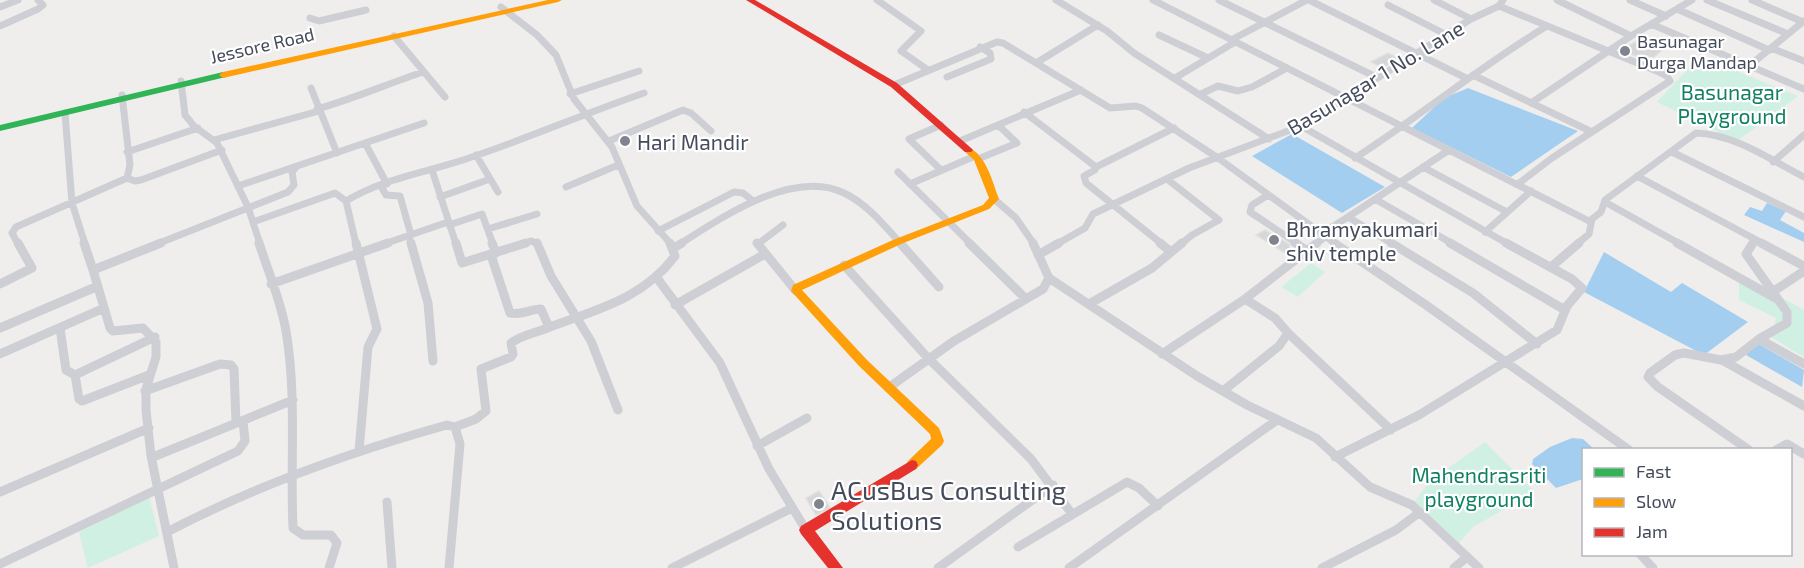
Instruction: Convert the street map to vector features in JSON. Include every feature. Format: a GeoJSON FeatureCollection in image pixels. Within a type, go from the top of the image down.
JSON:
{"type":"FeatureCollection","features":[{"type":"Feature","properties":{"kind":"main road","name":"Jessore Road"},"geometry":{"type":"LineString","coordinates":[[0,124],[122,98],[503,9],[532,0]]}},
{"type":"Feature","properties":{"kind":"main road"},"geometry":{"type":"LineString","coordinates":[[181,83],[394,36],[503,9],[558,0]]}},
{"type":"Feature","properties":{"kind":"main road"},"geometry":{"type":"LineString","coordinates":[[750,0],[894,85],[977,157],[994,199],[986,207],[897,242],[799,285],[796,291],[888,388],[935,431],[938,441],[933,449],[911,466],[806,530],[836,568]]}},
{"type":"Feature","properties":{"kind":"main road"},"geometry":{"type":"LineString","coordinates":[[0,129],[122,98]]}},
{"type":"Feature","properties":{"kind":"street"},"geometry":{"type":"LineString","coordinates":[[0,7],[18,0]]}},
{"type":"Feature","properties":{"kind":"street"},"geometry":{"type":"LineString","coordinates":[[0,26],[38,9],[43,5],[38,0]]}},
{"type":"Feature","properties":{"kind":"street"},"geometry":{"type":"LineString","coordinates":[[877,0],[921,31],[901,51],[928,70]]}},
{"type":"Feature","properties":{"kind":"street"},"geometry":{"type":"LineString","coordinates":[[1056,0],[1098,25],[1134,53],[1201,94],[1269,140]]}},
{"type":"Feature","properties":{"kind":"street"},"geometry":{"type":"LineString","coordinates":[[1153,0],[1591,222]]}},
{"type":"Feature","properties":{"kind":"street"},"geometry":{"type":"LineString","coordinates":[[1219,0],[1376,77]]}},
{"type":"Feature","properties":{"kind":"street"},"geometry":{"type":"LineString","coordinates":[[1175,78],[1233,41],[1308,0],[1417,54],[1593,132]]}},
{"type":"Feature","properties":{"kind":"street"},"geometry":{"type":"LineString","coordinates":[[1434,0],[1471,19]]}},
{"type":"Feature","properties":{"kind":"street"},"geometry":{"type":"LineString","coordinates":[[1557,0],[1631,36]]}},
{"type":"Feature","properties":{"kind":"street"},"geometry":{"type":"LineString","coordinates":[[1630,0],[1666,16]]}},
{"type":"Feature","properties":{"kind":"street"},"geometry":{"type":"LineString","coordinates":[[1531,103],[1631,36],[1692,0]]}},
{"type":"Feature","properties":{"kind":"street"},"geometry":{"type":"LineString","coordinates":[[1707,0],[1788,34]]}},
{"type":"Feature","properties":{"kind":"street"},"geometry":{"type":"LineString","coordinates":[[1749,66],[1803,23],[1752,0]]}},
{"type":"Feature","properties":{"kind":"street"},"geometry":{"type":"LineString","coordinates":[[1498,2],[1547,26],[1659,72],[1667,76],[1670,81],[1518,184]]}},
{"type":"Feature","properties":{"kind":"street","name":"Basunagar 1 No. Lane"},"geometry":{"type":"LineString","coordinates":[[1038,255],[1085,228],[1093,214],[1111,205],[1208,160],[1269,140],[1301,126],[1498,2]]}},
{"type":"Feature","properties":{"kind":"street"},"geometry":{"type":"LineString","coordinates":[[1388,5],[1447,35]]}},
{"type":"Feature","properties":{"kind":"street"},"geometry":{"type":"LineString","coordinates":[[167,532],[226,501],[359,451],[447,425],[455,427],[476,419],[486,411],[481,369],[511,357],[513,354],[511,343],[622,301],[644,289],[657,278],[675,256],[674,248],[638,208],[609,141],[583,113],[570,94],[562,65],[555,54],[503,9]]}},
{"type":"Feature","properties":{"kind":"street"},"geometry":{"type":"LineString","coordinates":[[1677,9],[1804,61]]}},
{"type":"Feature","properties":{"kind":"street"},"geometry":{"type":"LineString","coordinates":[[310,18],[319,21],[366,10]]}},
{"type":"Feature","properties":{"kind":"street"},"geometry":{"type":"LineString","coordinates":[[1651,24],[1803,88]]}},
{"type":"Feature","properties":{"kind":"street"},"geometry":{"type":"LineString","coordinates":[[1036,63],[1098,25]]}},
{"type":"Feature","properties":{"kind":"street"},"geometry":{"type":"LineString","coordinates":[[1355,158],[1547,26]]}},
{"type":"Feature","properties":{"kind":"street"},"geometry":{"type":"LineString","coordinates":[[1159,35],[1208,58]]}},
{"type":"Feature","properties":{"kind":"street"},"geometry":{"type":"LineString","coordinates":[[394,36],[445,97]]}},
{"type":"Feature","properties":{"kind":"street"},"geometry":{"type":"LineString","coordinates":[[894,85],[980,47],[1000,42],[1110,108],[1136,106],[1142,108],[1218,158],[1323,235],[1626,448]]}},
{"type":"Feature","properties":{"kind":"street"},"geometry":{"type":"LineString","coordinates":[[947,77],[991,59],[990,53],[980,47]]}},
{"type":"Feature","properties":{"kind":"street"},"geometry":{"type":"LineString","coordinates":[[1201,94],[1218,86],[1234,92],[1243,90],[1287,68]]}},
{"type":"Feature","properties":{"kind":"street"},"geometry":{"type":"LineString","coordinates":[[570,94],[639,70]]}},
{"type":"Feature","properties":{"kind":"street"},"geometry":{"type":"LineString","coordinates":[[214,140],[352,99],[368,90],[423,72]]}},
{"type":"Feature","properties":{"kind":"street"},"geometry":{"type":"LineString","coordinates":[[181,83],[182,109],[189,120],[214,140],[222,150],[248,207],[286,329],[293,400],[291,477],[293,528],[303,535],[331,535],[337,543],[329,568]]}},
{"type":"Feature","properties":{"kind":"street"},"geometry":{"type":"LineString","coordinates":[[311,88],[337,153]]}},
{"type":"Feature","properties":{"kind":"street"},"geometry":{"type":"LineString","coordinates":[[960,141],[1024,112],[1081,90]]}},
{"type":"Feature","properties":{"kind":"street"},"geometry":{"type":"LineString","coordinates":[[346,201],[384,185],[476,155],[583,113],[644,93]]}},
{"type":"Feature","properties":{"kind":"street"},"geometry":{"type":"LineString","coordinates":[[122,98],[130,165],[127,178]]}},
{"type":"Feature","properties":{"kind":"street"},"geometry":{"type":"LineString","coordinates":[[609,141],[683,110],[691,113],[711,131]]}},
{"type":"Feature","properties":{"kind":"street"},"geometry":{"type":"LineString","coordinates":[[1024,112],[1096,168]]}},
{"type":"Feature","properties":{"kind":"street"},"geometry":{"type":"LineString","coordinates":[[65,113],[72,202],[110,328],[113,332],[143,328],[154,337],[156,360],[145,391],[157,489],[174,568]]}},
{"type":"Feature","properties":{"kind":"street"},"geometry":{"type":"LineString","coordinates":[[238,186],[424,123]]}},
{"type":"Feature","properties":{"kind":"street"},"geometry":{"type":"LineString","coordinates":[[910,184],[941,170],[1017,143],[998,124]]}},
{"type":"Feature","properties":{"kind":"street"},"geometry":{"type":"LineString","coordinates":[[941,125],[909,141],[941,170]]}},
{"type":"Feature","properties":{"kind":"street"},"geometry":{"type":"LineString","coordinates":[[1301,126],[1398,183],[1572,279],[1582,288],[1564,310],[1557,330],[1537,344],[1391,430],[1335,457]]}},
{"type":"Feature","properties":{"kind":"street"},"geometry":{"type":"LineString","coordinates":[[127,152],[198,128]]}},
{"type":"Feature","properties":{"kind":"street"},"geometry":{"type":"LineString","coordinates":[[1171,252],[1111,205],[1084,179],[1096,168],[1174,128]]}},
{"type":"Feature","properties":{"kind":"street"},"geometry":{"type":"LineString","coordinates":[[1591,222],[1601,212],[1605,202],[1612,194],[1696,133],[1702,132],[1718,136],[1804,177]]}},
{"type":"Feature","properties":{"kind":"street"},"geometry":{"type":"LineString","coordinates":[[1773,162],[1802,139]]}},
{"type":"Feature","properties":{"kind":"street"},"geometry":{"type":"LineString","coordinates":[[365,143],[384,185],[386,195],[400,196],[426,296],[433,361]]}},
{"type":"Feature","properties":{"kind":"street"},"geometry":{"type":"LineString","coordinates":[[0,284],[32,268],[12,231],[24,223],[127,178],[141,180],[222,150]]}},
{"type":"Feature","properties":{"kind":"street"},"geometry":{"type":"LineString","coordinates":[[1162,354],[1245,299],[1323,235],[1449,150]]}},
{"type":"Feature","properties":{"kind":"street"},"geometry":{"type":"LineString","coordinates":[[1672,152],[1804,218]]}},
{"type":"Feature","properties":{"kind":"street"},"geometry":{"type":"LineString","coordinates":[[476,155],[498,192]]}},
{"type":"Feature","properties":{"kind":"street"},"geometry":{"type":"LineString","coordinates":[[566,187],[618,165]]}},
{"type":"Feature","properties":{"kind":"street"},"geometry":{"type":"LineString","coordinates":[[93,270],[283,195],[293,189],[292,172],[297,166]]}},
{"type":"Feature","properties":{"kind":"street"},"geometry":{"type":"LineString","coordinates":[[1423,167],[1507,212]]}},
{"type":"Feature","properties":{"kind":"street"},"geometry":{"type":"LineString","coordinates":[[432,170],[462,263],[526,243],[537,243],[551,276],[591,340],[618,410]]}},
{"type":"Feature","properties":{"kind":"street"},"geometry":{"type":"LineString","coordinates":[[898,172],[1026,299]]}},
{"type":"Feature","properties":{"kind":"street"},"geometry":{"type":"LineString","coordinates":[[1637,176],[1804,269],[1774,291]]}},
{"type":"Feature","properties":{"kind":"street"},"geometry":{"type":"LineString","coordinates":[[440,197],[489,179]]}},
{"type":"Feature","properties":{"kind":"street"},"geometry":{"type":"LineString","coordinates":[[1089,304],[1152,268],[1192,234],[1219,220],[1215,214],[1167,179]]}},
{"type":"Feature","properties":{"kind":"street"},"geometry":{"type":"LineString","coordinates":[[674,248],[732,211],[753,201],[793,188],[807,186],[834,190],[865,206],[939,286]]}},
{"type":"Feature","properties":{"kind":"street"},"geometry":{"type":"LineString","coordinates":[[1485,232],[1531,191]]}},
{"type":"Feature","properties":{"kind":"street"},"geometry":{"type":"LineString","coordinates":[[658,231],[734,192],[743,193],[753,201]]}},
{"type":"Feature","properties":{"kind":"street"},"geometry":{"type":"LineString","coordinates":[[253,222],[335,193],[346,201],[377,329],[368,347],[359,451]]}},
{"type":"Feature","properties":{"kind":"street"},"geometry":{"type":"LineString","coordinates":[[1268,195],[1252,205],[1250,212],[1306,250]]}},
{"type":"Feature","properties":{"kind":"street"},"geometry":{"type":"LineString","coordinates":[[994,199],[1017,219],[1049,278],[1162,354],[1223,391],[1316,438],[1370,487],[1403,500],[1420,512],[1479,568]]}},
{"type":"Feature","properties":{"kind":"street"},"geometry":{"type":"LineString","coordinates":[[1375,199],[1564,310]]}},
{"type":"Feature","properties":{"kind":"street"},"geometry":{"type":"LineString","coordinates":[[1605,202],[1780,301]]}},
{"type":"Feature","properties":{"kind":"street"},"geometry":{"type":"LineString","coordinates":[[271,284],[359,255],[410,235],[482,214],[510,313],[517,315],[533,309],[541,309],[549,327]]}},
{"type":"Feature","properties":{"kind":"street"},"geometry":{"type":"LineString","coordinates":[[488,229],[537,214]]}},
{"type":"Feature","properties":{"kind":"street"},"geometry":{"type":"LineString","coordinates":[[1348,218],[1473,293],[1537,344]]}},
{"type":"Feature","properties":{"kind":"street"},"geometry":{"type":"LineString","coordinates":[[1551,267],[1589,234],[1592,227],[1591,222]]}},
{"type":"Feature","properties":{"kind":"street"},"geometry":{"type":"LineString","coordinates":[[783,225],[759,239],[757,243],[796,291]]}},
{"type":"Feature","properties":{"kind":"street"},"geometry":{"type":"LineString","coordinates":[[1722,360],[1736,357],[1759,339],[1787,323],[1787,312],[1746,254],[1755,241]]}},
{"type":"Feature","properties":{"kind":"street"},"geometry":{"type":"LineString","coordinates":[[675,305],[765,254]]}},
{"type":"Feature","properties":{"kind":"street"},"geometry":{"type":"LineString","coordinates":[[844,265],[928,358],[1019,446],[1053,485],[1072,514]]}},
{"type":"Feature","properties":{"kind":"street"},"geometry":{"type":"LineString","coordinates":[[657,278],[719,362],[757,446],[790,509],[806,530]]}},
{"type":"Feature","properties":{"kind":"street"},"geometry":{"type":"LineString","coordinates":[[888,388],[928,358],[1043,288],[1049,278]]}},
{"type":"Feature","properties":{"kind":"street"},"geometry":{"type":"LineString","coordinates":[[0,328],[98,286]]}},
{"type":"Feature","properties":{"kind":"street"},"geometry":{"type":"LineString","coordinates":[[1245,299],[1280,323],[1391,430]]}},
{"type":"Feature","properties":{"kind":"street"},"geometry":{"type":"LineString","coordinates":[[0,354],[105,308]]}},
{"type":"Feature","properties":{"kind":"street"},"geometry":{"type":"LineString","coordinates":[[60,328],[66,370],[75,375]]}},
{"type":"Feature","properties":{"kind":"street"},"geometry":{"type":"LineString","coordinates":[[1223,391],[1279,346],[1288,333]]}},
{"type":"Feature","properties":{"kind":"street"},"geometry":{"type":"LineString","coordinates":[[75,375],[154,337]]}},
{"type":"Feature","properties":{"kind":"street"},"geometry":{"type":"LineString","coordinates":[[1759,339],[1804,364]]}},
{"type":"Feature","properties":{"kind":"street"},"geometry":{"type":"LineString","coordinates":[[1746,448],[1658,387],[1648,377],[1650,373],[1675,355],[1692,353],[1722,360],[1804,406]]}},
{"type":"Feature","properties":{"kind":"street"},"geometry":{"type":"LineString","coordinates":[[0,564],[238,451],[245,445],[247,437],[239,422],[234,369],[231,365],[220,364],[145,391]]}},
{"type":"Feature","properties":{"kind":"street"},"geometry":{"type":"LineString","coordinates":[[75,375],[79,399],[82,401],[149,375]]}},
{"type":"Feature","properties":{"kind":"street"},"geometry":{"type":"LineString","coordinates":[[153,457],[293,400]]}},
{"type":"Feature","properties":{"kind":"street"},"geometry":{"type":"LineString","coordinates":[[757,446],[807,418]]}},
{"type":"Feature","properties":{"kind":"street"},"geometry":{"type":"LineString","coordinates":[[1069,568],[1277,420]]}},
{"type":"Feature","properties":{"kind":"street"},"geometry":{"type":"LineString","coordinates":[[449,568],[460,444],[455,427]]}},
{"type":"Feature","properties":{"kind":"street"},"geometry":{"type":"LineString","coordinates":[[0,492],[149,428]]}},
{"type":"Feature","properties":{"kind":"street"},"geometry":{"type":"LineString","coordinates":[[1780,448],[1787,444],[1804,454]]}},
{"type":"Feature","properties":{"kind":"street"},"geometry":{"type":"LineString","coordinates":[[1018,547],[1127,482],[1139,488],[1158,506]]}},
{"type":"Feature","properties":{"kind":"street"},"geometry":{"type":"LineString","coordinates":[[938,568],[1053,485]]}},
{"type":"Feature","properties":{"kind":"street"},"geometry":{"type":"LineString","coordinates":[[387,502],[392,568]]}},
{"type":"Feature","properties":{"kind":"street"},"geometry":{"type":"LineString","coordinates":[[672,568],[790,509]]}},
{"type":"Feature","properties":{"kind":"street"},"geometry":{"type":"LineString","coordinates":[[1322,568],[1396,530],[1420,512]]}},
{"type":"Feature","properties":{"kind":"street"},"geometry":{"type":"LineString","coordinates":[[1641,556],[1653,568]]}},
{"type":"Feature","properties":{"kind":"street"},"geometry":{"type":"LineString","coordinates":[[1454,568],[1467,557]]}},
{"type":"Feature","properties":{"kind":"green space","name":"Basunagar Playground"},"geometry":{"type":"Polygon","coordinates":[[[1700,56],[1798,96],[1737,141],[1657,102],[1700,56]]]}},
{"type":"Feature","properties":{"kind":"green space"},"geometry":{"type":"Polygon","coordinates":[[[1311,263],[1325,272],[1298,297],[1281,287],[1311,263]]]}},
{"type":"Feature","properties":{"kind":"green space"},"geometry":{"type":"Polygon","coordinates":[[[1739,274],[1804,310],[1804,357],[1771,337],[1776,318],[1739,300],[1739,274]]]}},
{"type":"Feature","properties":{"kind":"green space","name":"Mahendrasriti playground"},"geometry":{"type":"Polygon","coordinates":[[[1485,442],[1535,492],[1473,527],[1459,543],[1415,501],[1430,481],[1485,442]]]}},
{"type":"Feature","properties":{"kind":"green space"},"geometry":{"type":"Polygon","coordinates":[[[149,496],[159,536],[88,568],[79,532],[149,496]]]}},
{"type":"Feature","properties":{"kind":"water"},"geometry":{"type":"Polygon","coordinates":[[[1468,88],[1578,131],[1511,177],[1412,128],[1444,98],[1468,88]]]}},
{"type":"Feature","properties":{"kind":"water"},"geometry":{"type":"Polygon","coordinates":[[[1292,134],[1385,187],[1342,213],[1252,156],[1292,134]]]}},
{"type":"Feature","properties":{"kind":"water"},"geometry":{"type":"Polygon","coordinates":[[[1767,203],[1786,211],[1780,220],[1804,233],[1804,242],[1744,215],[1750,207],[1762,211],[1767,203]]]}},
{"type":"Feature","properties":{"kind":"water"},"geometry":{"type":"Polygon","coordinates":[[[1604,252],[1671,292],[1682,283],[1748,322],[1704,355],[1584,292],[1604,252]]]}},
{"type":"Feature","properties":{"kind":"water"},"geometry":{"type":"Polygon","coordinates":[[[1757,343],[1804,370],[1802,387],[1746,355],[1757,343]]]}},
{"type":"Feature","properties":{"kind":"water"},"geometry":{"type":"Polygon","coordinates":[[[1572,438],[1583,439],[1593,448],[1582,448],[1582,479],[1556,488],[1532,464],[1533,459],[1550,447],[1572,438]]]}},
{"type":"Feature","properties":{"kind":"building"},"geometry":{"type":"Polygon","coordinates":[[[1639,40],[1662,50],[1653,58],[1648,56],[1643,59],[1620,50],[1639,40]]]}},
{"type":"Feature","properties":{"kind":"building"},"geometry":{"type":"Polygon","coordinates":[[[1388,53],[1398,58],[1383,68],[1371,62],[1388,53]]]}},
{"type":"Feature","properties":{"kind":"building","name":"Bhramyakumari shiv temple"},"geometry":{"type":"Polygon","coordinates":[[[1265,230],[1289,244],[1290,248],[1285,253],[1256,235],[1265,230]]]}},
{"type":"Feature","properties":{"kind":"building","name":"ACusBus Consulting Solutions"},"geometry":{"type":"Polygon","coordinates":[[[819,491],[830,508],[816,515],[806,498],[819,491]]]}},
{"type":"Feature","properties":{"kind":"traffic: fast"},"geometry":{"type":"LineString","coordinates":[[0,128],[223,75]]}},
{"type":"Feature","properties":{"kind":"traffic: slow"},"geometry":{"type":"LineString","coordinates":[[223,75],[558,0]]}},
{"type":"Feature","properties":{"kind":"traffic: slow"},"geometry":{"type":"LineString","coordinates":[[912,465],[938,441],[935,431],[863,363],[796,291],[797,288],[897,242],[986,207],[994,199],[978,159],[968,150]]}},
{"type":"Feature","properties":{"kind":"traffic: jam"},"geometry":{"type":"LineString","coordinates":[[750,0],[894,85],[968,150]]}},
{"type":"Feature","properties":{"kind":"traffic: jam"},"geometry":{"type":"LineString","coordinates":[[836,568],[806,530],[912,465]]}},
{"type":"Feature","properties":{"kind":"place","name":"Basunagar Durga Mandap"},"geometry":{"type":"Point","coordinates":[1625,51]}},
{"type":"Feature","properties":{"kind":"place","name":"Hari Mandir"},"geometry":{"type":"Point","coordinates":[625,141]}},
{"type":"Feature","properties":{"kind":"place","name":"Bhramyakumari shiv temple"},"geometry":{"type":"Point","coordinates":[1274,240]}},
{"type":"Feature","properties":{"kind":"place","name":"ACusBus Consulting Solutions"},"geometry":{"type":"Point","coordinates":[819,504]}}]}
